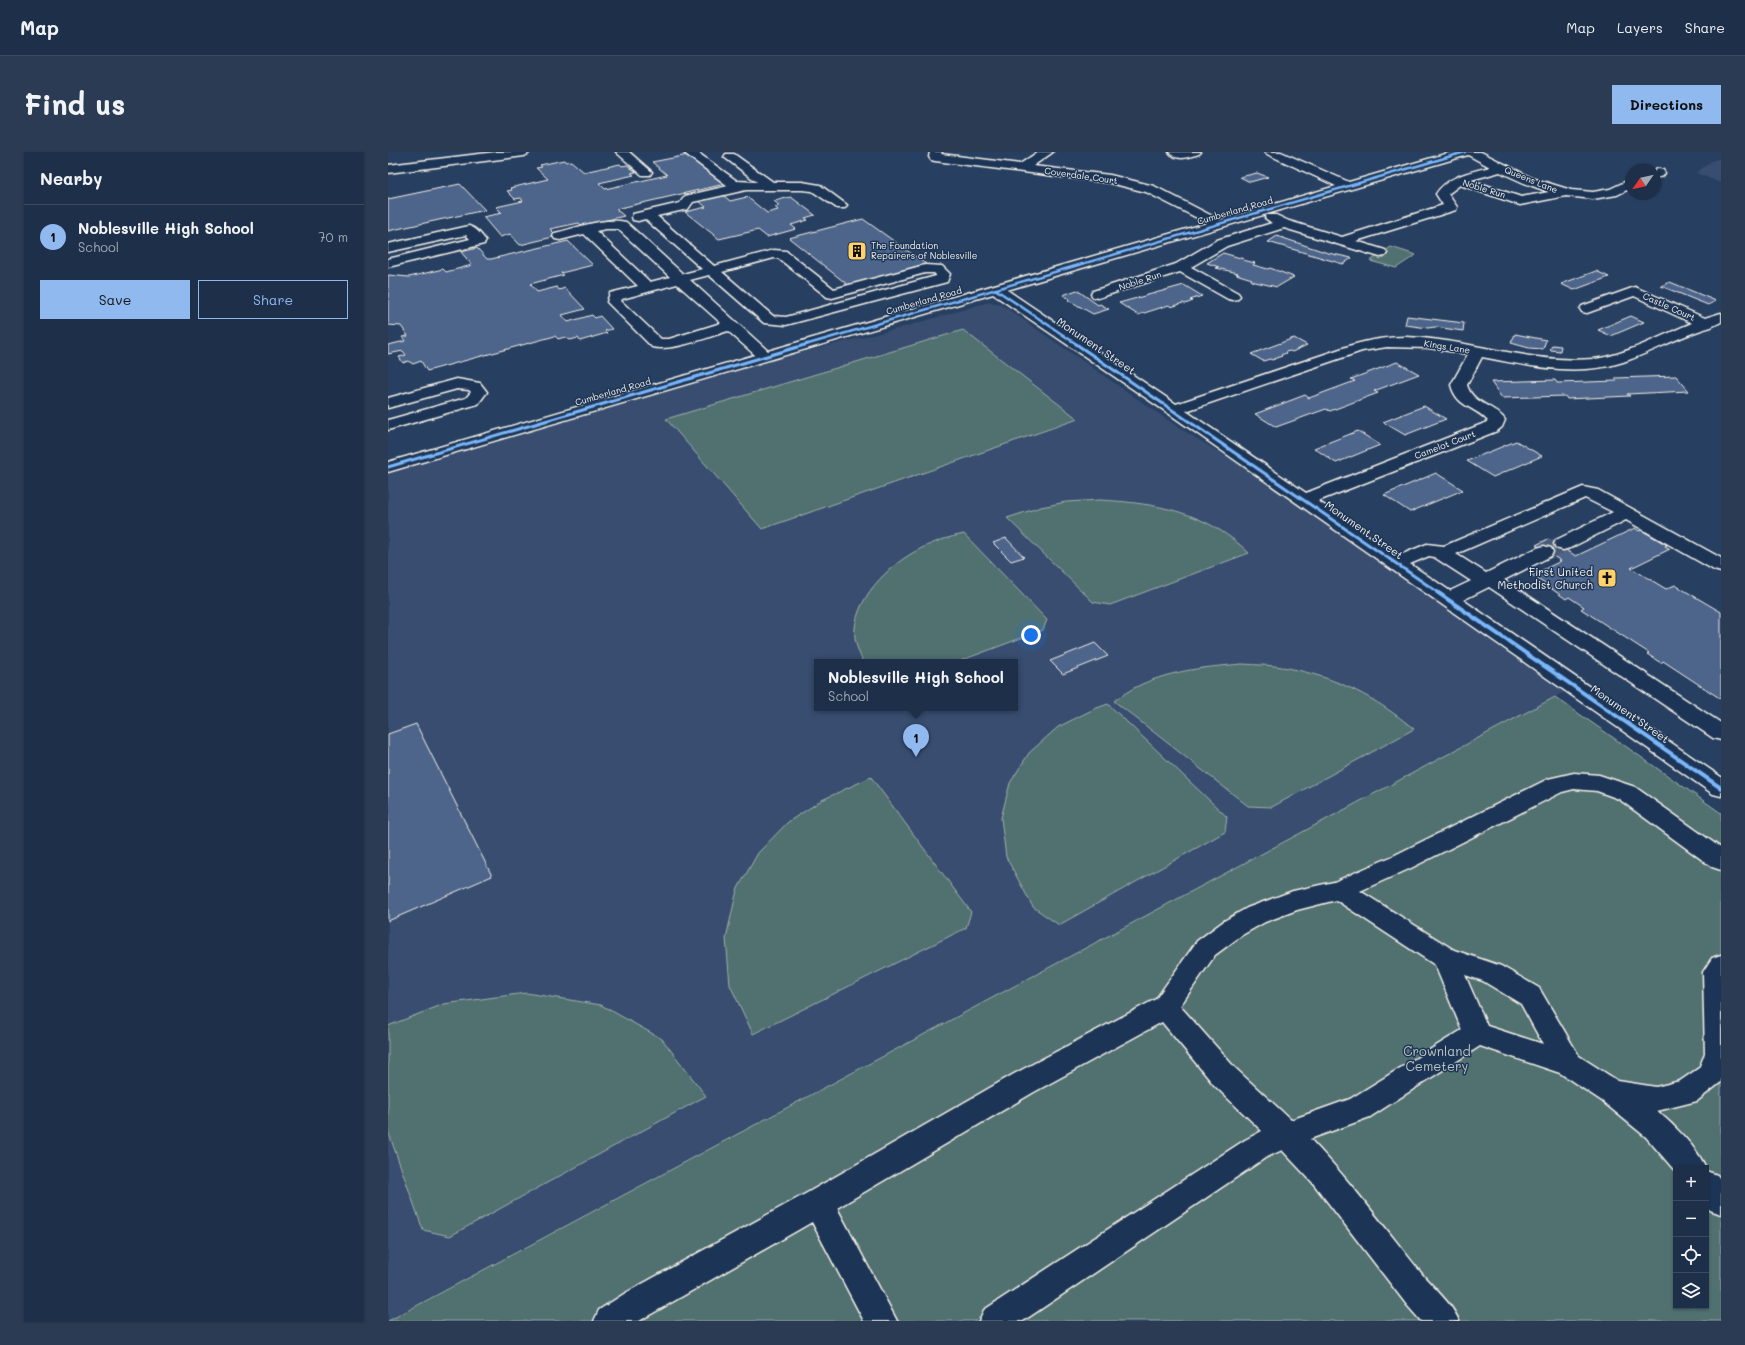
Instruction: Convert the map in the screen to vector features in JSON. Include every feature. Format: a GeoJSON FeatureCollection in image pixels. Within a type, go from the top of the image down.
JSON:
{"type":"FeatureCollection","features":[{"type":"Feature","properties":{"kind":"street"},"geometry":{"type":"LineString","coordinates":[[388,169],[524,152]]}},
{"type":"Feature","properties":{"kind":"street"},"geometry":{"type":"LineString","coordinates":[[622,152],[646,172]]}},
{"type":"Feature","properties":{"kind":"street"},"geometry":{"type":"LineString","coordinates":[[689,152],[734,184],[746,186],[802,186],[816,188],[841,205]]}},
{"type":"Feature","properties":{"kind":"street"},"geometry":{"type":"LineString","coordinates":[[1176,152],[1182,155],[1195,152]]}},
{"type":"Feature","properties":{"kind":"street"},"geometry":{"type":"LineString","coordinates":[[1271,152],[1347,186]]}},
{"type":"Feature","properties":{"kind":"street","name":"Cumberland Road"},"geometry":{"type":"LineString","coordinates":[[388,466],[1465,152]]}},
{"type":"Feature","properties":{"kind":"street","name":"Queens Lane"},"geometry":{"type":"LineString","coordinates":[[1472,152],[1500,168],[1541,186],[1565,193],[1583,195],[1605,193],[1616,191],[1625,186]]}},
{"type":"Feature","properties":{"kind":"street"},"geometry":{"type":"LineString","coordinates":[[1023,153],[1044,154]]}},
{"type":"Feature","properties":{"kind":"street"},"geometry":{"type":"LineString","coordinates":[[704,163],[743,154]]}},
{"type":"Feature","properties":{"kind":"street"},"geometry":{"type":"LineString","coordinates":[[1022,168],[1044,154]]}},
{"type":"Feature","properties":{"kind":"street","name":"Coverdale Court"},"geometry":{"type":"LineString","coordinates":[[936,155],[1110,179],[1150,189],[1218,224]]}},
{"type":"Feature","properties":{"kind":"street"},"geometry":{"type":"LineString","coordinates":[[730,157],[770,186]]}},
{"type":"Feature","properties":{"kind":"street","name":"Queens Lane"},"geometry":{"type":"LineString","coordinates":[[1461,181],[1500,168]]}},
{"type":"Feature","properties":{"kind":"street","name":"Noble Run"},"geometry":{"type":"LineString","coordinates":[[1340,242],[1451,207],[1444,199],[1443,192],[1449,185],[1461,181],[1520,201],[1556,196],[1565,193]]}},
{"type":"Feature","properties":{"kind":"street"},"geometry":{"type":"LineString","coordinates":[[560,236],[606,225],[621,225],[632,218],[684,206],[689,199],[746,186]]}},
{"type":"Feature","properties":{"kind":"street"},"geometry":{"type":"LineString","coordinates":[[1260,212],[1284,224],[1380,253]]}},
{"type":"Feature","properties":{"kind":"street"},"geometry":{"type":"LineString","coordinates":[[648,215],[768,320],[786,321],[847,305],[942,279],[943,274],[937,269],[925,269],[832,294]]}},
{"type":"Feature","properties":{"kind":"street"},"geometry":{"type":"LineString","coordinates":[[388,237],[454,224],[469,230],[480,241],[388,262]]}},
{"type":"Feature","properties":{"kind":"street","name":"Noble Run"},"geometry":{"type":"LineString","coordinates":[[1098,294],[1181,267],[1222,243],[1284,224]]}},
{"type":"Feature","properties":{"kind":"street"},"geometry":{"type":"LineString","coordinates":[[621,225],[765,356]]}},
{"type":"Feature","properties":{"kind":"street"},"geometry":{"type":"LineString","coordinates":[[388,248],[469,230]]}},
{"type":"Feature","properties":{"kind":"street"},"geometry":{"type":"LineString","coordinates":[[587,230],[647,287]]}},
{"type":"Feature","properties":{"kind":"street"},"geometry":{"type":"LineString","coordinates":[[731,325],[670,343],[657,344],[614,302],[615,296],[774,254],[781,254],[847,305]]}},
{"type":"Feature","properties":{"kind":"street"},"geometry":{"type":"LineString","coordinates":[[1181,267],[1233,296]]}},
{"type":"Feature","properties":{"kind":"street","name":"Monument Street"},"geometry":{"type":"LineString","coordinates":[[995,289],[1305,500],[1721,788]]}},
{"type":"Feature","properties":{"kind":"street","name":"Castle Court"},"geometry":{"type":"LineString","coordinates":[[1587,309],[1635,291],[1706,324]]}},
{"type":"Feature","properties":{"kind":"street","name":"Kings Lane"},"geometry":{"type":"LineString","coordinates":[[1174,410],[1358,348],[1371,345],[1406,342],[1533,362],[1594,364],[1621,357],[1721,317]]}},
{"type":"Feature","properties":{"kind":"street","name":"Camelot Court"},"geometry":{"type":"LineString","coordinates":[[1305,500],[1490,428],[1496,423],[1493,415],[1472,403],[1460,390],[1460,385],[1476,352]]}},
{"type":"Feature","properties":{"kind":"street"},"geometry":{"type":"LineString","coordinates":[[388,403],[457,384],[474,386],[480,392],[472,402],[388,426]]}},
{"type":"Feature","properties":{"kind":"street"},"geometry":{"type":"LineString","coordinates":[[1396,563],[1427,550],[1439,552],[1448,551],[1581,493],[1592,494],[1721,566]]}},
{"type":"Feature","properties":{"kind":"street"},"geometry":{"type":"LineString","coordinates":[[1563,544],[1626,513]]}},
{"type":"Feature","properties":{"kind":"street"},"geometry":{"type":"LineString","coordinates":[[1439,552],[1488,580],[1721,733]]}},
{"type":"Feature","properties":{"kind":"street"},"geometry":{"type":"LineString","coordinates":[[1449,599],[1544,552]]}},
{"type":"Feature","properties":{"kind":"street"},"geometry":{"type":"LineString","coordinates":[[610,1321],[635,1305],[818,1203],[1024,1083],[1165,1007],[1206,948],[1232,928],[1256,915],[1293,901],[1339,890],[1402,862],[1556,785],[1574,781],[1599,783],[1627,793],[1721,861]]}},
{"type":"Feature","properties":{"kind":"street"},"geometry":{"type":"LineString","coordinates":[[1339,890],[1445,958],[1492,973],[1530,996],[1569,1064]]}},
{"type":"Feature","properties":{"kind":"street"},"geometry":{"type":"LineString","coordinates":[[1445,958],[1477,1034],[1569,1064],[1612,1092],[1656,1128],[1688,1165]]}},
{"type":"Feature","properties":{"kind":"street"},"geometry":{"type":"LineString","coordinates":[[1612,1092],[1656,1099],[1687,1092],[1710,1076],[1719,1054],[1716,972],[1721,965]]}},
{"type":"Feature","properties":{"kind":"street"},"geometry":{"type":"LineString","coordinates":[[1165,1007],[1226,1077],[1287,1135],[1323,1173],[1418,1294],[1443,1321]]}},
{"type":"Feature","properties":{"kind":"street"},"geometry":{"type":"LineString","coordinates":[[995,1321],[1255,1150],[1276,1138],[1360,1108],[1477,1034]]}},
{"type":"Feature","properties":{"kind":"street"},"geometry":{"type":"LineString","coordinates":[[1709,1188],[1721,1200]]}},
{"type":"Feature","properties":{"kind":"street"},"geometry":{"type":"LineString","coordinates":[[818,1203],[881,1321]]}},
{"type":"Feature","properties":{"kind":"shaded area"},"geometry":{"type":"Polygon","coordinates":[[[1721,158],[1721,183],[1696,173],[1711,161],[1721,158]]]}},
{"type":"Feature","properties":{"kind":"shaded area"},"geometry":{"type":"Polygon","coordinates":[[[989,302],[1002,305],[1181,429],[1265,480],[1568,690],[388,1320],[388,474],[766,361],[900,328],[989,302]]]}},
{"type":"Feature","properties":{"kind":"green space"},"geometry":{"type":"Polygon","coordinates":[[[1391,247],[1416,255],[1396,268],[1370,261],[1391,247]]]}},
{"type":"Feature","properties":{"kind":"green space"},"geometry":{"type":"Polygon","coordinates":[[[963,330],[1078,419],[762,529],[666,419],[963,330]]]}},
{"type":"Feature","properties":{"kind":"green space"},"geometry":{"type":"Polygon","coordinates":[[[1100,500],[1121,501],[1161,507],[1180,512],[1216,528],[1233,539],[1249,553],[1110,605],[1093,602],[1007,518],[1041,507],[1066,502],[1100,500]]]}},
{"type":"Feature","properties":{"kind":"green space"},"geometry":{"type":"Polygon","coordinates":[[[964,534],[1047,620],[1043,630],[965,659],[862,659],[855,639],[855,625],[859,611],[874,585],[896,564],[908,556],[925,546],[964,534]]]}},
{"type":"Feature","properties":{"kind":"green space"},"geometry":{"type":"Polygon","coordinates":[[[1242,664],[1288,668],[1340,683],[1385,707],[1414,729],[1272,807],[1248,806],[1114,701],[1137,687],[1165,676],[1203,668],[1242,664]]]}},
{"type":"Feature","properties":{"kind":"green space","name":"Crownland Cemetery"},"geometry":{"type":"Polygon","coordinates":[[[1555,697],[1721,813],[1721,1321],[388,1321],[1555,697]]]}},
{"type":"Feature","properties":{"kind":"green space"},"geometry":{"type":"Polygon","coordinates":[[[1108,704],[1227,817],[1225,832],[1059,925],[1033,907],[1006,857],[1001,818],[1010,783],[1029,753],[1058,727],[1094,709],[1108,704]]]}},
{"type":"Feature","properties":{"kind":"green space"},"geometry":{"type":"Polygon","coordinates":[[[871,777],[971,912],[966,928],[753,1034],[730,985],[726,938],[737,890],[758,853],[788,822],[822,800],[871,777]]]}},
{"type":"Feature","properties":{"kind":"green space"},"geometry":{"type":"Polygon","coordinates":[[[526,993],[601,1005],[662,1039],[706,1096],[450,1236],[423,1230],[388,1131],[388,1026],[444,1004],[526,993]]]}},
{"type":"Feature","properties":{"kind":"building"},"geometry":{"type":"Polygon","coordinates":[[[688,155],[725,184],[616,209],[624,216],[582,226],[579,223],[550,229],[557,236],[520,245],[510,234],[500,237],[483,217],[502,213],[496,207],[523,201],[521,198],[515,199],[507,191],[512,190],[510,188],[548,179],[536,168],[542,167],[540,165],[564,160],[566,162],[571,161],[584,172],[620,164],[622,166],[627,165],[636,172],[631,173],[634,175],[599,183],[605,189],[667,175],[652,162],[688,155]]]}},
{"type":"Feature","properties":{"kind":"building"},"geometry":{"type":"Polygon","coordinates":[[[1257,173],[1268,177],[1250,182],[1240,177],[1257,173]]]}},
{"type":"Feature","properties":{"kind":"building"},"geometry":{"type":"Polygon","coordinates":[[[460,184],[485,210],[388,231],[388,199],[460,184]]]}},
{"type":"Feature","properties":{"kind":"building"},"geometry":{"type":"Polygon","coordinates":[[[723,195],[730,201],[747,197],[767,213],[778,210],[775,207],[780,206],[774,201],[791,197],[815,215],[805,218],[808,220],[791,225],[796,229],[767,237],[758,230],[719,239],[685,212],[706,207],[699,201],[723,195]]]}},
{"type":"Feature","properties":{"kind":"building","name":"The Foundation Repairers of Noblesville"},"geometry":{"type":"Polygon","coordinates":[[[863,219],[926,264],[848,285],[789,238],[863,219]]]}},
{"type":"Feature","properties":{"kind":"building"},"geometry":{"type":"Polygon","coordinates":[[[1277,236],[1328,253],[1352,258],[1343,264],[1268,242],[1277,236]]]}},
{"type":"Feature","properties":{"kind":"building"},"geometry":{"type":"Polygon","coordinates":[[[568,241],[593,265],[561,273],[564,275],[530,284],[537,292],[557,287],[559,290],[565,288],[585,309],[562,315],[568,322],[592,315],[595,318],[600,316],[612,329],[605,331],[607,333],[580,341],[578,338],[570,340],[565,337],[558,339],[555,336],[427,371],[421,361],[413,364],[408,361],[403,363],[399,357],[406,355],[403,351],[388,354],[388,345],[405,341],[402,337],[408,336],[401,326],[388,325],[388,275],[409,277],[443,269],[446,272],[472,265],[461,252],[477,248],[487,259],[491,259],[568,241]]]}},
{"type":"Feature","properties":{"kind":"building"},"geometry":{"type":"Polygon","coordinates":[[[1223,253],[1255,263],[1253,265],[1268,269],[1270,268],[1294,277],[1277,287],[1251,281],[1252,279],[1236,274],[1238,273],[1216,268],[1219,267],[1207,263],[1223,253]]]}},
{"type":"Feature","properties":{"kind":"building"},"geometry":{"type":"Polygon","coordinates":[[[1596,271],[1609,277],[1574,290],[1561,284],[1596,271]]]}},
{"type":"Feature","properties":{"kind":"building"},"geometry":{"type":"Polygon","coordinates":[[[1670,282],[1716,301],[1708,305],[1661,286],[1670,282]]]}},
{"type":"Feature","properties":{"kind":"building"},"geometry":{"type":"Polygon","coordinates":[[[1184,285],[1202,296],[1190,300],[1193,301],[1185,304],[1183,303],[1171,307],[1169,305],[1138,315],[1119,303],[1184,285]]]}},
{"type":"Feature","properties":{"kind":"building"},"geometry":{"type":"Polygon","coordinates":[[[1077,290],[1098,305],[1100,304],[1109,309],[1093,314],[1068,300],[1070,299],[1063,295],[1077,290]]]}},
{"type":"Feature","properties":{"kind":"building"},"geometry":{"type":"Polygon","coordinates":[[[1407,316],[1464,323],[1463,331],[1405,325],[1407,316]]]}},
{"type":"Feature","properties":{"kind":"building"},"geometry":{"type":"Polygon","coordinates":[[[1631,316],[1644,322],[1611,336],[1598,330],[1631,316]]]}},
{"type":"Feature","properties":{"kind":"building"},"geometry":{"type":"Polygon","coordinates":[[[1515,334],[1546,340],[1543,349],[1529,348],[1511,343],[1515,334]]]}},
{"type":"Feature","properties":{"kind":"building"},"geometry":{"type":"Polygon","coordinates":[[[1294,338],[1307,345],[1292,352],[1285,352],[1286,353],[1281,355],[1282,356],[1272,360],[1270,359],[1263,361],[1251,354],[1294,338]]]}},
{"type":"Feature","properties":{"kind":"building"},"geometry":{"type":"Polygon","coordinates":[[[1552,345],[1561,346],[1560,351],[1550,350],[1552,345]]]}},
{"type":"Feature","properties":{"kind":"building"},"geometry":{"type":"Polygon","coordinates":[[[1397,362],[1419,374],[1374,391],[1378,393],[1330,411],[1326,409],[1276,427],[1255,414],[1305,395],[1309,398],[1355,381],[1351,379],[1397,362]]]}},
{"type":"Feature","properties":{"kind":"building"},"geometry":{"type":"Polygon","coordinates":[[[1676,376],[1689,391],[1567,399],[1565,396],[1502,398],[1491,382],[1555,380],[1557,383],[1617,381],[1615,378],[1676,376]]]}},
{"type":"Feature","properties":{"kind":"building"},"geometry":{"type":"Polygon","coordinates":[[[1424,406],[1446,419],[1405,435],[1383,422],[1424,406]]]}},
{"type":"Feature","properties":{"kind":"building"},"geometry":{"type":"Polygon","coordinates":[[[1358,431],[1380,445],[1336,463],[1314,448],[1358,431]]]}},
{"type":"Feature","properties":{"kind":"building"},"geometry":{"type":"Polygon","coordinates":[[[1516,441],[1542,456],[1493,477],[1467,461],[1516,441]]]}},
{"type":"Feature","properties":{"kind":"building"},"geometry":{"type":"Polygon","coordinates":[[[1436,473],[1463,490],[1410,512],[1384,495],[1436,473]]]}},
{"type":"Feature","properties":{"kind":"building"},"geometry":{"type":"Polygon","coordinates":[[[1635,528],[1667,545],[1665,546],[1670,549],[1631,568],[1666,589],[1675,585],[1721,612],[1721,699],[1663,661],[1661,663],[1647,654],[1649,653],[1581,609],[1584,607],[1569,597],[1566,599],[1532,575],[1561,561],[1536,545],[1548,539],[1576,556],[1635,528]]]}},
{"type":"Feature","properties":{"kind":"building"},"geometry":{"type":"Polygon","coordinates":[[[1006,538],[1024,557],[1011,561],[993,543],[1006,538]]]}},
{"type":"Feature","properties":{"kind":"building"},"geometry":{"type":"Polygon","coordinates":[[[1095,643],[1108,656],[1063,674],[1050,661],[1095,643]]]}},
{"type":"Feature","properties":{"kind":"building"},"geometry":{"type":"Polygon","coordinates":[[[416,724],[492,876],[388,921],[388,734],[416,724]]]}},
{"type":"Feature","properties":{"kind":"tunnel"},"geometry":{"type":"LineString","coordinates":[[1544,552],[1563,544]]}},
{"type":"Feature","properties":{"kind":"cycle path"},"geometry":{"type":"LineString","coordinates":[[388,467],[1465,152]]}},
{"type":"Feature","properties":{"kind":"cycle path"},"geometry":{"type":"LineString","coordinates":[[995,289],[1174,410],[1721,788]]}},
{"type":"Feature","properties":{"kind":"place","name":"The Foundation Repairers of Noblesville"},"geometry":{"type":"Point","coordinates":[857,251]}},
{"type":"Feature","properties":{"kind":"place","name":"First United Methodist Church"},"geometry":{"type":"Point","coordinates":[1607,578]}},
{"type":"Feature","properties":{"kind":"place","name":"Noblesville High School"},"geometry":{"type":"Point","coordinates":[916,757]}}]}
